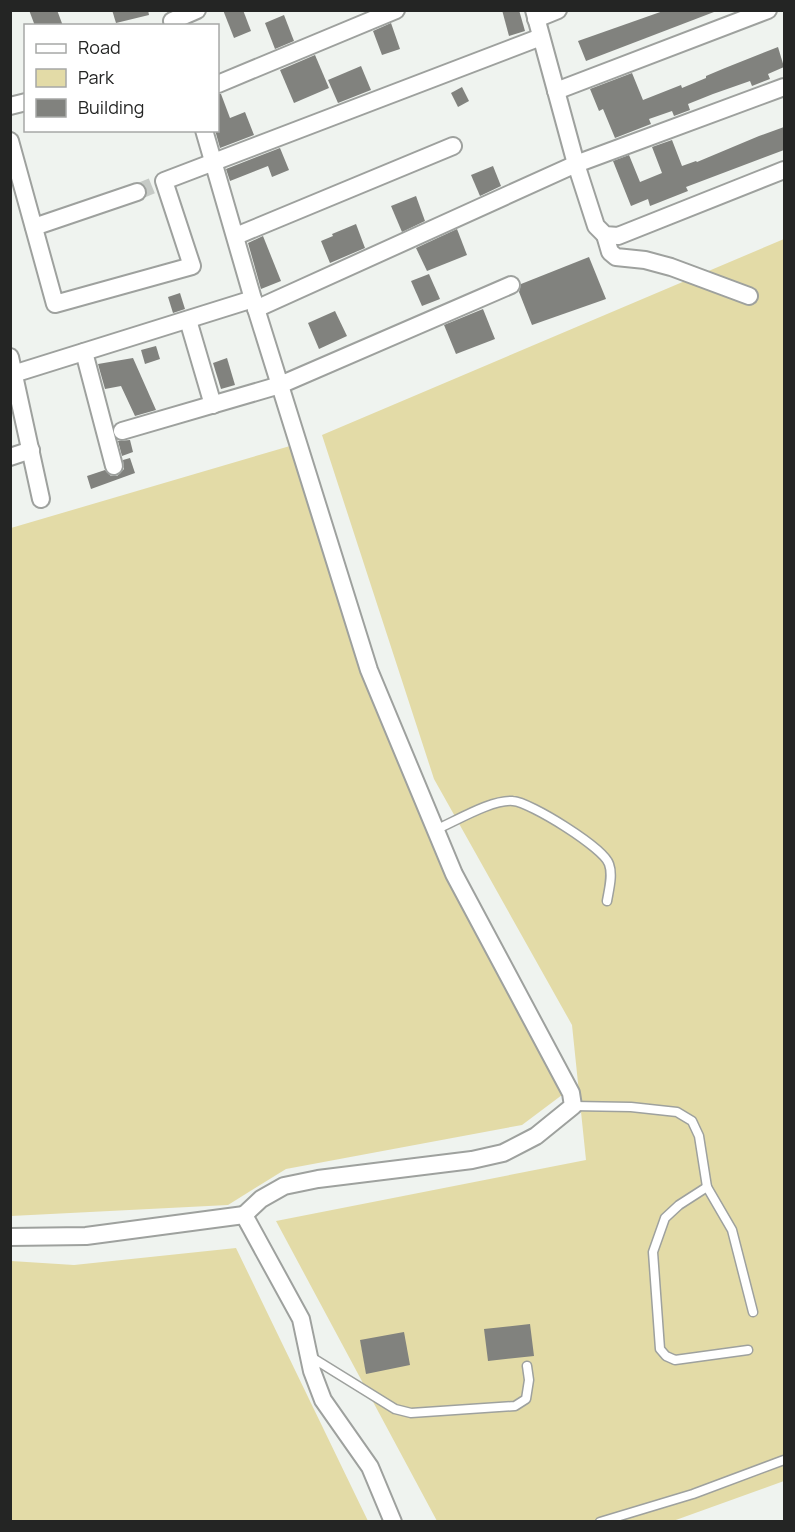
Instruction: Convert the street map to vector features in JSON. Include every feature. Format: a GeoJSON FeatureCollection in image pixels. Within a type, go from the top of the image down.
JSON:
{"type":"FeatureCollection","features":[{"type":"Feature","properties":{"kind":"street"},"geometry":{"type":"LineString","coordinates":[[172,19],[197,10]]}},
{"type":"Feature","properties":{"kind":"street"},"geometry":{"type":"LineString","coordinates":[[219,84],[396,10]]}},
{"type":"Feature","properties":{"kind":"street"},"geometry":{"type":"LineString","coordinates":[[558,10],[535,15],[576,164],[596,226],[605,235],[610,252],[616,257],[645,260],[671,267],[749,296]]}},
{"type":"Feature","properties":{"kind":"street"},"geometry":{"type":"LineString","coordinates":[[556,91],[768,10]]}},
{"type":"Feature","properties":{"kind":"street"},"geometry":{"type":"LineString","coordinates":[[10,141],[55,304],[192,266],[164,181],[541,37]]}},
{"type":"Feature","properties":{"kind":"street"},"geometry":{"type":"LineString","coordinates":[[12,375],[188,320],[254,304],[576,164],[784,87]]}},
{"type":"Feature","properties":{"kind":"street"},"geometry":{"type":"LineString","coordinates":[[10,1238],[86,1236],[244,1215],[261,1198],[284,1186],[318,1179],[472,1160],[502,1153],[536,1136],[573,1106],[571,1093],[454,874],[369,670],[254,304],[205,132]]}},
{"type":"Feature","properties":{"kind":"street"},"geometry":{"type":"LineString","coordinates":[[236,236],[453,146]]}},
{"type":"Feature","properties":{"kind":"street"},"geometry":{"type":"LineString","coordinates":[[605,235],[618,236],[784,170]]}},
{"type":"Feature","properties":{"kind":"street"},"geometry":{"type":"LineString","coordinates":[[34,228],[137,192]]}},
{"type":"Feature","properties":{"kind":"street"},"geometry":{"type":"LineString","coordinates":[[122,431],[280,385],[511,285]]}},
{"type":"Feature","properties":{"kind":"street"},"geometry":{"type":"LineString","coordinates":[[188,320],[213,405]]}},
{"type":"Feature","properties":{"kind":"street"},"geometry":{"type":"LineString","coordinates":[[84,352],[114,466]]}},
{"type":"Feature","properties":{"kind":"street"},"geometry":{"type":"LineString","coordinates":[[10,357],[12,375],[41,499]]}},
{"type":"Feature","properties":{"kind":"street"},"geometry":{"type":"LineString","coordinates":[[10,457],[31,450]]}},
{"type":"Feature","properties":{"kind":"street"},"geometry":{"type":"LineString","coordinates":[[244,1215],[302,1319],[309,1356],[323,1400],[370,1467],[393,1521]]}},
{"type":"Feature","properties":{"kind":"lane"},"geometry":{"type":"LineString","coordinates":[[435,830],[498,802],[513,801],[528,804],[600,850],[609,863],[611,877],[607,900]]}},
{"type":"Feature","properties":{"kind":"lane"},"geometry":{"type":"LineString","coordinates":[[573,1106],[631,1107],[677,1112],[692,1121],[699,1136],[707,1187],[732,1230],[753,1312]]}},
{"type":"Feature","properties":{"kind":"lane"},"geometry":{"type":"LineString","coordinates":[[707,1187],[679,1205],[665,1218],[653,1252],[660,1349],[666,1356],[675,1360],[748,1350]]}},
{"type":"Feature","properties":{"kind":"lane"},"geometry":{"type":"LineString","coordinates":[[309,1356],[395,1409],[411,1413],[515,1406],[526,1399],[529,1380],[527,1366]]}},
{"type":"Feature","properties":{"kind":"lane"},"geometry":{"type":"LineString","coordinates":[[600,1521],[693,1494],[784,1460]]}},
{"type":"Feature","properties":{"kind":"green space"},"geometry":{"type":"Polygon","coordinates":[[[784,239],[784,1481],[673,1521],[437,1521],[276,1221],[586,1160],[572,1025],[434,779],[322,435],[784,239]]]}},
{"type":"Feature","properties":{"kind":"green space"},"geometry":{"type":"Polygon","coordinates":[[[290,446],[435,853],[562,1095],[522,1125],[286,1169],[228,1205],[11,1216],[11,528],[290,446]]]}},
{"type":"Feature","properties":{"kind":"green space"},"geometry":{"type":"Polygon","coordinates":[[[236,1248],[368,1521],[11,1521],[11,1261],[74,1265],[236,1248]]]}},
{"type":"Feature","properties":{"kind":"building"},"geometry":{"type":"Polygon","coordinates":[[[29,10],[57,10],[62,24],[34,24],[29,10]]]}},
{"type":"Feature","properties":{"kind":"building"},"geometry":{"type":"Polygon","coordinates":[[[112,10],[148,10],[149,15],[116,23],[112,10]]]}},
{"type":"Feature","properties":{"kind":"building"},"geometry":{"type":"Polygon","coordinates":[[[223,10],[243,10],[251,31],[234,38],[223,10]]]}},
{"type":"Feature","properties":{"kind":"building"},"geometry":{"type":"Polygon","coordinates":[[[502,10],[519,10],[525,31],[509,36],[502,10]]]}},
{"type":"Feature","properties":{"kind":"building"},"geometry":{"type":"Polygon","coordinates":[[[666,10],[714,12],[586,61],[578,41],[666,10]]]}},
{"type":"Feature","properties":{"kind":"building"},"geometry":{"type":"Polygon","coordinates":[[[284,15],[294,41],[275,49],[265,23],[284,15]]]}},
{"type":"Feature","properties":{"kind":"building"},"geometry":{"type":"Polygon","coordinates":[[[391,23],[400,49],[382,55],[373,31],[391,23]]]}},
{"type":"Feature","properties":{"kind":"building"},"geometry":{"type":"Polygon","coordinates":[[[778,47],[784,67],[768,74],[770,79],[752,86],[750,81],[713,94],[688,104],[690,110],[674,116],[672,111],[649,119],[651,124],[615,138],[603,109],[599,111],[590,89],[632,73],[643,100],[681,85],[682,88],[778,47]]]}},
{"type":"Feature","properties":{"kind":"building"},"geometry":{"type":"Polygon","coordinates":[[[315,55],[329,88],[294,103],[280,70],[315,55]]]}},
{"type":"Feature","properties":{"kind":"building"},"geometry":{"type":"Polygon","coordinates":[[[361,66],[371,90],[338,103],[328,80],[361,66]]]}},
{"type":"Feature","properties":{"kind":"building"},"geometry":{"type":"Polygon","coordinates":[[[462,87],[469,101],[458,107],[451,93],[462,87]]]}},
{"type":"Feature","properties":{"kind":"building"},"geometry":{"type":"Polygon","coordinates":[[[219,94],[221,94],[230,118],[245,112],[254,135],[220,148],[216,132],[219,132],[219,94]]]}},
{"type":"Feature","properties":{"kind":"building"},"geometry":{"type":"Polygon","coordinates":[[[784,127],[784,150],[686,187],[688,191],[650,206],[648,199],[631,206],[613,161],[629,155],[640,182],[662,173],[652,147],[672,140],[682,166],[784,127]]]}},
{"type":"Feature","properties":{"kind":"building"},"geometry":{"type":"Polygon","coordinates":[[[280,148],[289,170],[272,177],[268,166],[230,181],[226,169],[280,148]]]}},
{"type":"Feature","properties":{"kind":"building"},"geometry":{"type":"Polygon","coordinates":[[[493,166],[501,186],[480,196],[471,175],[493,166]]]}},
{"type":"Feature","properties":{"kind":"building"},"geometry":{"type":"Polygon","coordinates":[[[416,196],[425,221],[402,232],[391,206],[416,196]]]}},
{"type":"Feature","properties":{"kind":"building"},"geometry":{"type":"Polygon","coordinates":[[[356,224],[365,248],[330,263],[321,241],[356,224]]]}},
{"type":"Feature","properties":{"kind":"building"},"geometry":{"type":"Polygon","coordinates":[[[457,229],[467,255],[427,271],[416,248],[457,229]]]}},
{"type":"Feature","properties":{"kind":"building"},"geometry":{"type":"Polygon","coordinates":[[[263,236],[281,281],[261,289],[248,243],[263,236]]]}},
{"type":"Feature","properties":{"kind":"building"},"geometry":{"type":"Polygon","coordinates":[[[589,257],[606,299],[532,325],[519,292],[521,284],[589,257]]]}},
{"type":"Feature","properties":{"kind":"building"},"geometry":{"type":"Polygon","coordinates":[[[429,274],[440,299],[422,306],[411,281],[429,274]]]}},
{"type":"Feature","properties":{"kind":"building"},"geometry":{"type":"Polygon","coordinates":[[[180,293],[185,309],[173,313],[168,297],[180,293]]]}},
{"type":"Feature","properties":{"kind":"building"},"geometry":{"type":"Polygon","coordinates":[[[483,309],[495,339],[456,354],[444,325],[483,309]]]}},
{"type":"Feature","properties":{"kind":"building"},"geometry":{"type":"Polygon","coordinates":[[[335,311],[347,336],[319,349],[308,323],[335,311]]]}},
{"type":"Feature","properties":{"kind":"building"},"geometry":{"type":"Polygon","coordinates":[[[156,346],[160,359],[145,364],[141,350],[156,346]]]}},
{"type":"Feature","properties":{"kind":"building"},"geometry":{"type":"Polygon","coordinates":[[[133,358],[156,410],[135,416],[121,386],[105,389],[98,364],[133,358]]]}},
{"type":"Feature","properties":{"kind":"building"},"geometry":{"type":"Polygon","coordinates":[[[227,358],[235,385],[221,389],[213,363],[227,358]]]}},
{"type":"Feature","properties":{"kind":"building"},"geometry":{"type":"Polygon","coordinates":[[[130,440],[133,452],[122,456],[118,441],[130,440]]]}},
{"type":"Feature","properties":{"kind":"building"},"geometry":{"type":"Polygon","coordinates":[[[130,458],[135,473],[91,489],[87,476],[105,470],[111,476],[117,476],[124,469],[123,460],[130,458]]]}},
{"type":"Feature","properties":{"kind":"building"},"geometry":{"type":"Polygon","coordinates":[[[530,1324],[534,1356],[488,1361],[484,1329],[530,1324]]]}},
{"type":"Feature","properties":{"kind":"building"},"geometry":{"type":"Polygon","coordinates":[[[404,1332],[410,1365],[366,1374],[360,1340],[404,1332]]]}},
{"type":"Feature","properties":{"kind":"tunnel"},"geometry":{"type":"LineString","coordinates":[[137,192],[164,181]]}}]}
